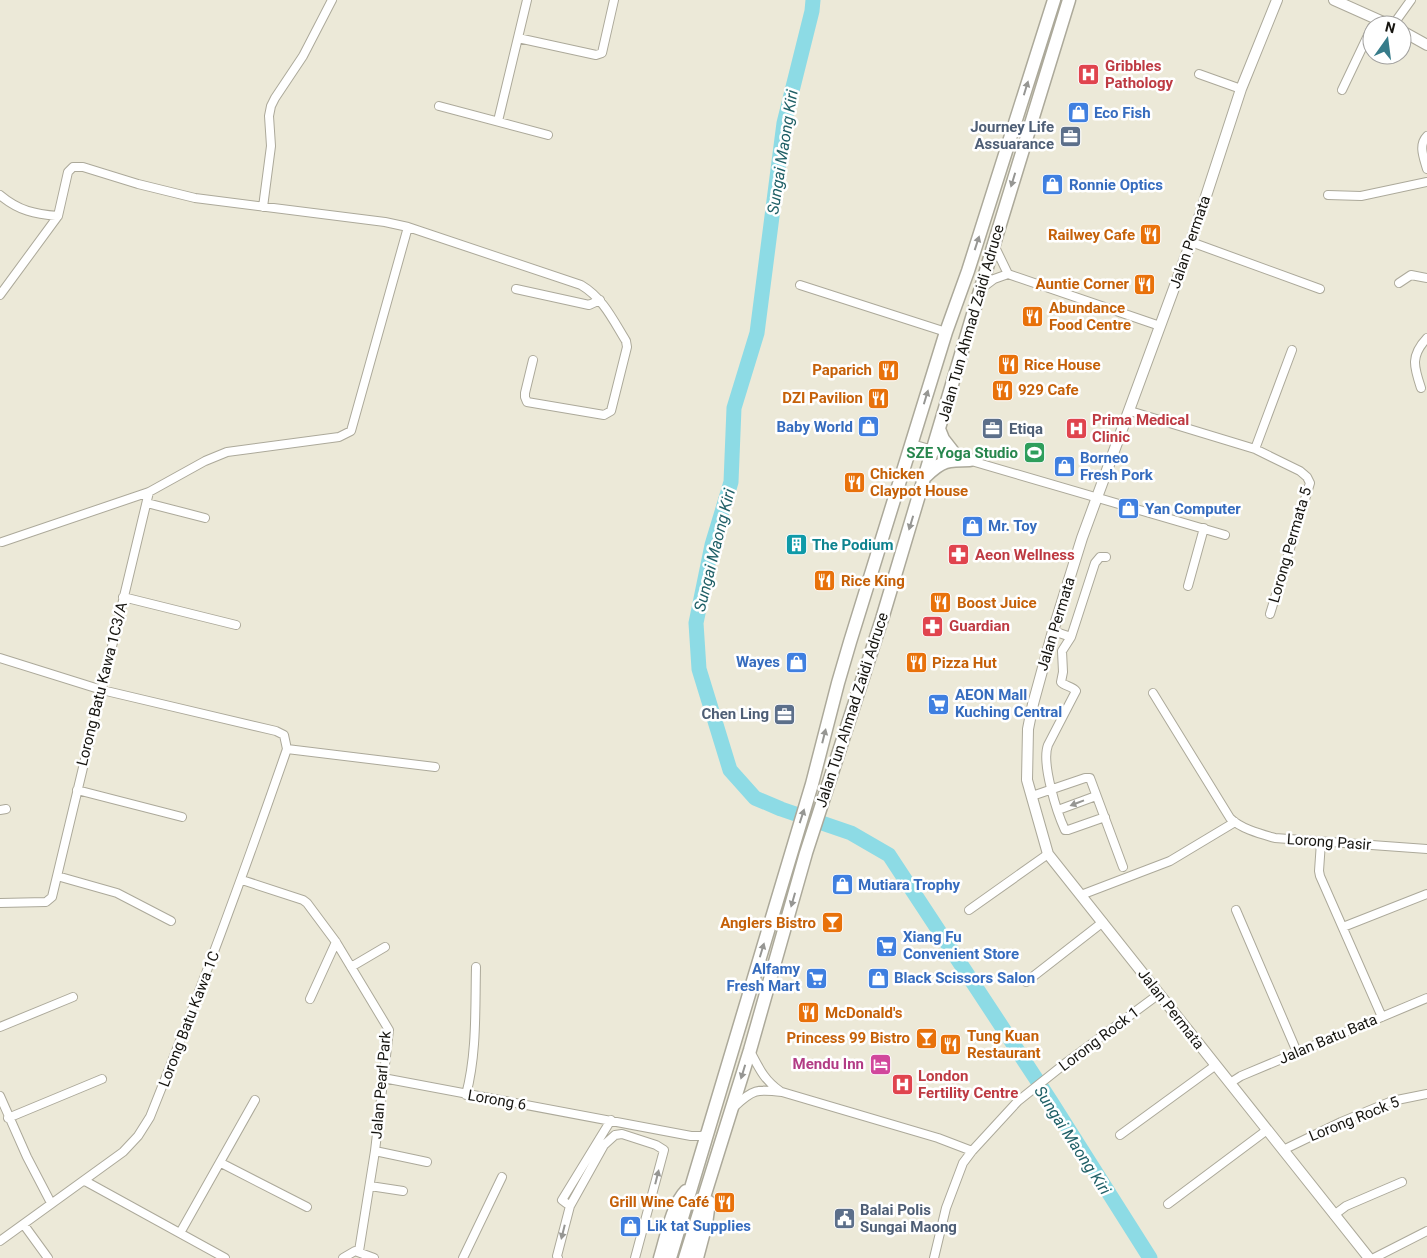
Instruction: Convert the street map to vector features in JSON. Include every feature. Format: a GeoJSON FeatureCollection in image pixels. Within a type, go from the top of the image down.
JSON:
{"type":"FeatureCollection","features":[{"type":"Feature","properties":{"kind":"main road","name":"Jalan Tun Ahmad Zaidi Adruce"},"geometry":{"type":"LineString","coordinates":[[670,1258],[812,784],[838,683],[946,332],[968,271],[1054,0]]}},
{"type":"Feature","properties":{"kind":"main road","name":"Jalan Tun Ahmad Zaidi Adruce"},"geometry":{"type":"LineString","coordinates":[[685,1258],[750,1050],[806,853],[882,619],[980,289],[1069,0]]}},
{"type":"Feature","properties":{"kind":"main road"},"geometry":{"type":"LineString","coordinates":[[939,429],[943,439],[957,456]]}},
{"type":"Feature","properties":{"kind":"main road"},"geometry":{"type":"LineString","coordinates":[[926,476],[944,462],[956,459],[970,460]]}},
{"type":"Feature","properties":{"kind":"main road"},"geometry":{"type":"LineString","coordinates":[[660,1258],[680,1197],[692,1185]]}},
{"type":"Feature","properties":{"kind":"main road"},"geometry":{"type":"LineString","coordinates":[[697,1258],[706,1224],[709,1203],[707,1187]]}},
{"type":"Feature","properties":{"kind":"street"},"geometry":{"type":"LineString","coordinates":[[264,207],[271,146],[270,106],[303,56],[332,0]]}},
{"type":"Feature","properties":{"kind":"street"},"geometry":{"type":"LineString","coordinates":[[498,121],[527,0]]}},
{"type":"Feature","properties":{"kind":"street"},"geometry":{"type":"LineString","coordinates":[[518,38],[596,55],[602,53],[614,0]]}},
{"type":"Feature","properties":{"kind":"street","name":"Jalan Permata"},"geometry":{"type":"LineString","coordinates":[[1278,0],[1241,89],[1191,242],[1082,538],[1033,704],[1028,729],[1027,780],[1048,854],[1369,1258]]}},
{"type":"Feature","properties":{"kind":"street"},"geometry":{"type":"LineString","coordinates":[[1334,0],[1362,16]]}},
{"type":"Feature","properties":{"kind":"street"},"geometry":{"type":"LineString","coordinates":[[1399,15],[1411,0]]}},
{"type":"Feature","properties":{"kind":"street"},"geometry":{"type":"LineString","coordinates":[[1412,37],[1427,45]]}},
{"type":"Feature","properties":{"kind":"street"},"geometry":{"type":"LineString","coordinates":[[1342,90],[1362,48]]}},
{"type":"Feature","properties":{"kind":"street"},"geometry":{"type":"LineString","coordinates":[[1199,74],[1241,89]]}},
{"type":"Feature","properties":{"kind":"street"},"geometry":{"type":"LineString","coordinates":[[439,106],[548,135]]}},
{"type":"Feature","properties":{"kind":"street"},"geometry":{"type":"LineString","coordinates":[[1427,136],[1422,140],[1427,169]]}},
{"type":"Feature","properties":{"kind":"street"},"geometry":{"type":"LineString","coordinates":[[0,296],[58,216],[68,172],[73,167],[83,167],[138,184],[195,198],[385,222],[408,227],[581,285],[600,300],[626,341],[627,347],[611,411],[604,416],[527,402],[525,393],[533,360]]}},
{"type":"Feature","properties":{"kind":"street"},"geometry":{"type":"LineString","coordinates":[[1328,195],[1361,196],[1427,182]]}},
{"type":"Feature","properties":{"kind":"street"},"geometry":{"type":"LineString","coordinates":[[0,195],[28,212],[58,216]]}},
{"type":"Feature","properties":{"kind":"street"},"geometry":{"type":"LineString","coordinates":[[2,542],[149,492],[205,461],[227,452],[339,437],[351,431],[408,227]]}},
{"type":"Feature","properties":{"kind":"street"},"geometry":{"type":"LineString","coordinates":[[1191,242],[1320,289]]}},
{"type":"Feature","properties":{"kind":"street"},"geometry":{"type":"LineString","coordinates":[[994,244],[1008,274]]}},
{"type":"Feature","properties":{"kind":"street"},"geometry":{"type":"LineString","coordinates":[[980,289],[994,279],[1008,274],[1160,326]]}},
{"type":"Feature","properties":{"kind":"street"},"geometry":{"type":"LineString","coordinates":[[1399,283],[1411,275],[1427,278]]}},
{"type":"Feature","properties":{"kind":"street"},"geometry":{"type":"LineString","coordinates":[[800,285],[946,332]]}},
{"type":"Feature","properties":{"kind":"street"},"geometry":{"type":"LineString","coordinates":[[516,289],[589,305],[600,300]]}},
{"type":"Feature","properties":{"kind":"street"},"geometry":{"type":"LineString","coordinates":[[1421,388],[1414,370],[1415,360],[1427,338]]}},
{"type":"Feature","properties":{"kind":"street"},"geometry":{"type":"LineString","coordinates":[[1255,450],[1292,350]]}},
{"type":"Feature","properties":{"kind":"street","name":"Lorong Permata 5"},"geometry":{"type":"LineString","coordinates":[[1130,411],[1255,450],[1307,476],[1310,483],[1270,614]]}},
{"type":"Feature","properties":{"kind":"street"},"geometry":{"type":"LineString","coordinates":[[912,444],[1225,534]]}},
{"type":"Feature","properties":{"kind":"street","name":"Lorong Batu Kawa 1C3/A"},"geometry":{"type":"LineString","coordinates":[[0,903],[50,900],[149,492]]}},
{"type":"Feature","properties":{"kind":"street"},"geometry":{"type":"LineString","coordinates":[[147,503],[205,518]]}},
{"type":"Feature","properties":{"kind":"street"},"geometry":{"type":"LineString","coordinates":[[1188,586],[1204,528]]}},
{"type":"Feature","properties":{"kind":"street"},"geometry":{"type":"LineString","coordinates":[[1105,818],[1065,830],[1046,764],[1047,749],[1076,691],[1063,684],[1061,680],[1063,672],[1062,651],[1071,637],[1095,563],[1100,557],[1106,557]]}},
{"type":"Feature","properties":{"kind":"street"},"geometry":{"type":"LineString","coordinates":[[123,597],[236,625]]}},
{"type":"Feature","properties":{"kind":"street"},"geometry":{"type":"LineString","coordinates":[[1053,631],[1071,637]]}},
{"type":"Feature","properties":{"kind":"street"},"geometry":{"type":"LineString","coordinates":[[0,658],[102,690],[276,731],[284,735],[287,749],[435,768]]}},
{"type":"Feature","properties":{"kind":"street","name":"Lorong Pasir"},"geometry":{"type":"LineString","coordinates":[[1153,693],[1230,818],[1235,822],[1255,832],[1275,838],[1427,849]]}},
{"type":"Feature","properties":{"kind":"street","name":"Lorong Batu Kawa 1C"},"geometry":{"type":"LineString","coordinates":[[0,1241],[24,1225],[51,1203],[85,1181],[134,1142],[150,1117],[242,880],[287,749]]}},
{"type":"Feature","properties":{"kind":"street"},"geometry":{"type":"LineString","coordinates":[[1032,796],[1088,777],[1090,778],[1123,867]]}},
{"type":"Feature","properties":{"kind":"street"},"geometry":{"type":"LineString","coordinates":[[77,790],[182,817]]}},
{"type":"Feature","properties":{"kind":"street"},"geometry":{"type":"LineString","coordinates":[[1058,810],[1096,796]]}},
{"type":"Feature","properties":{"kind":"street"},"geometry":{"type":"LineString","coordinates":[[1081,895],[1170,862],[1235,822]]}},
{"type":"Feature","properties":{"kind":"street"},"geometry":{"type":"LineString","coordinates":[[1321,842],[1320,876],[1382,1016]]}},
{"type":"Feature","properties":{"kind":"street"},"geometry":{"type":"LineString","coordinates":[[969,910],[1048,854]]}},
{"type":"Feature","properties":{"kind":"street"},"geometry":{"type":"LineString","coordinates":[[57,876],[117,893],[171,921]]}},
{"type":"Feature","properties":{"kind":"street","name":"Jalan Pearl Park"},"geometry":{"type":"LineString","coordinates":[[242,880],[303,900],[310,906],[336,942],[389,1030],[376,1152],[359,1252]]}},
{"type":"Feature","properties":{"kind":"street"},"geometry":{"type":"LineString","coordinates":[[1344,927],[1427,894]]}},
{"type":"Feature","properties":{"kind":"street"},"geometry":{"type":"LineString","coordinates":[[1236,910],[1296,1052]]}},
{"type":"Feature","properties":{"kind":"street"},"geometry":{"type":"LineString","coordinates":[[1026,982],[1103,922]]}},
{"type":"Feature","properties":{"kind":"street"},"geometry":{"type":"LineString","coordinates":[[310,999],[336,942]]}},
{"type":"Feature","properties":{"kind":"street"},"geometry":{"type":"LineString","coordinates":[[351,967],[385,947]]}},
{"type":"Feature","properties":{"kind":"street"},"geometry":{"type":"LineString","coordinates":[[466,1095],[472,1073],[476,967]]}},
{"type":"Feature","properties":{"kind":"street","name":"Lorong Rock 1"},"geometry":{"type":"LineString","coordinates":[[934,1258],[946,1208],[963,1163],[972,1151],[1018,1101],[1159,994]]}},
{"type":"Feature","properties":{"kind":"street"},"geometry":{"type":"LineString","coordinates":[[0,1027],[74,997]]}},
{"type":"Feature","properties":{"kind":"street","name":"Jalan Batu Bata"},"geometry":{"type":"LineString","coordinates":[[1230,1083],[1240,1076],[1427,998]]}},
{"type":"Feature","properties":{"kind":"street"},"geometry":{"type":"LineString","coordinates":[[750,1050],[764,1077],[770,1084],[782,1092]]}},
{"type":"Feature","properties":{"kind":"street"},"geometry":{"type":"LineString","coordinates":[[1120,1135],[1216,1065]]}},
{"type":"Feature","properties":{"kind":"street","name":"Lorong 6"},"geometry":{"type":"LineString","coordinates":[[383,1078],[691,1136],[707,1134]]}},
{"type":"Feature","properties":{"kind":"street"},"geometry":{"type":"LineString","coordinates":[[8,1118],[102,1079]]}},
{"type":"Feature","properties":{"kind":"street"},"geometry":{"type":"LineString","coordinates":[[732,1109],[753,1092],[761,1089],[782,1092],[938,1138],[972,1151]]}},
{"type":"Feature","properties":{"kind":"street","name":"Lorong Rock 5"},"geometry":{"type":"LineString","coordinates":[[1283,1150],[1341,1122],[1392,1101],[1427,1094]]}},
{"type":"Feature","properties":{"kind":"street"},"geometry":{"type":"LineString","coordinates":[[0,1096],[8,1118],[51,1203]]}},
{"type":"Feature","properties":{"kind":"street"},"geometry":{"type":"LineString","coordinates":[[180,1233],[255,1100]]}},
{"type":"Feature","properties":{"kind":"street"},"geometry":{"type":"LineString","coordinates":[[558,1258],[570,1206],[611,1120]]}},
{"type":"Feature","properties":{"kind":"street"},"geometry":{"type":"LineString","coordinates":[[1168,1204],[1267,1130]]}},
{"type":"Feature","properties":{"kind":"street"},"geometry":{"type":"LineString","coordinates":[[570,1206],[562,1200],[598,1149],[615,1135],[622,1134],[656,1145],[664,1150],[635,1258]]}},
{"type":"Feature","properties":{"kind":"street"},"geometry":{"type":"LineString","coordinates":[[376,1152],[427,1162]]}},
{"type":"Feature","properties":{"kind":"street"},"geometry":{"type":"LineString","coordinates":[[221,1163],[307,1207]]}},
{"type":"Feature","properties":{"kind":"street"},"geometry":{"type":"LineString","coordinates":[[463,1258],[502,1177]]}},
{"type":"Feature","properties":{"kind":"street"},"geometry":{"type":"LineString","coordinates":[[85,1181],[225,1258]]}},
{"type":"Feature","properties":{"kind":"street"},"geometry":{"type":"LineString","coordinates":[[1334,1215],[1346,1206],[1402,1182]]}},
{"type":"Feature","properties":{"kind":"street"},"geometry":{"type":"LineString","coordinates":[[370,1186],[404,1191]]}},
{"type":"Feature","properties":{"kind":"street"},"geometry":{"type":"LineString","coordinates":[[24,1225],[48,1258]]}},
{"type":"Feature","properties":{"kind":"street"},"geometry":{"type":"LineString","coordinates":[[1374,1258],[1386,1255],[1427,1231]]}},
{"type":"Feature","properties":{"kind":"street"},"geometry":{"type":"LineString","coordinates":[[343,1258],[350,1252],[359,1252],[374,1258]]}},
{"type":"Feature","properties":{"kind":"waterway","name":"Sungai Maong Kiri"},"geometry":{"type":"LineString","coordinates":[[813,0],[812,11],[784,123],[757,333],[734,408],[731,482],[712,545],[696,623],[699,669],[730,770],[755,798],[851,833],[889,855],[1050,1100],[1150,1258]]}},
{"type":"Feature","properties":{"kind":"place","name":"Gribbles Pathology"},"geometry":{"type":"Point","coordinates":[1089,75]}},
{"type":"Feature","properties":{"kind":"place","name":"Eco Fish"},"geometry":{"type":"Point","coordinates":[1078,113]}},
{"type":"Feature","properties":{"kind":"place","name":"Journey Life Assuarance"},"geometry":{"type":"Point","coordinates":[1070,136]}},
{"type":"Feature","properties":{"kind":"place","name":"Ronnie Optics"},"geometry":{"type":"Point","coordinates":[1053,185]}},
{"type":"Feature","properties":{"kind":"place","name":"Railwey Cafe"},"geometry":{"type":"Point","coordinates":[1151,235]}},
{"type":"Feature","properties":{"kind":"place","name":"Auntie Corner"},"geometry":{"type":"Point","coordinates":[1145,284]}},
{"type":"Feature","properties":{"kind":"place","name":"Abundance Food Centre"},"geometry":{"type":"Point","coordinates":[1033,317]}},
{"type":"Feature","properties":{"kind":"place","name":"Rice House"},"geometry":{"type":"Point","coordinates":[1008,365]}},
{"type":"Feature","properties":{"kind":"place","name":"Paparich"},"geometry":{"type":"Point","coordinates":[888,370]}},
{"type":"Feature","properties":{"kind":"place","name":"929 Cafe"},"geometry":{"type":"Point","coordinates":[1002,390]}},
{"type":"Feature","properties":{"kind":"place","name":"DZI Pavilion"},"geometry":{"type":"Point","coordinates":[879,398]}},
{"type":"Feature","properties":{"kind":"place","name":"Baby World"},"geometry":{"type":"Point","coordinates":[869,427]}},
{"type":"Feature","properties":{"kind":"place","name":"Etiqa"},"geometry":{"type":"Point","coordinates":[993,429]}},
{"type":"Feature","properties":{"kind":"place","name":"Prima Medical Clinic"},"geometry":{"type":"Point","coordinates":[1076,429]}},
{"type":"Feature","properties":{"kind":"place","name":"SZE Yoga Studio"},"geometry":{"type":"Point","coordinates":[1034,453]}},
{"type":"Feature","properties":{"kind":"place","name":"Borneo Fresh Pork"},"geometry":{"type":"Point","coordinates":[1064,467]}},
{"type":"Feature","properties":{"kind":"place","name":"Chicken Claypot House"},"geometry":{"type":"Point","coordinates":[854,483]}},
{"type":"Feature","properties":{"kind":"place","name":"Yan Computer"},"geometry":{"type":"Point","coordinates":[1129,509]}},
{"type":"Feature","properties":{"kind":"place","name":"Mr. Toy"},"geometry":{"type":"Point","coordinates":[972,526]}},
{"type":"Feature","properties":{"kind":"place","name":"The Podium"},"geometry":{"type":"Point","coordinates":[796,545]}},
{"type":"Feature","properties":{"kind":"place","name":"Aeon Wellness"},"geometry":{"type":"Point","coordinates":[959,555]}},
{"type":"Feature","properties":{"kind":"place","name":"Rice King"},"geometry":{"type":"Point","coordinates":[825,581]}},
{"type":"Feature","properties":{"kind":"place","name":"Boost Juice"},"geometry":{"type":"Point","coordinates":[941,603]}},
{"type":"Feature","properties":{"kind":"place","name":"Guardian"},"geometry":{"type":"Point","coordinates":[933,626]}},
{"type":"Feature","properties":{"kind":"place","name":"Wayes"},"geometry":{"type":"Point","coordinates":[796,662]}},
{"type":"Feature","properties":{"kind":"place","name":"Pizza Hut"},"geometry":{"type":"Point","coordinates":[916,663]}},
{"type":"Feature","properties":{"kind":"place","name":"AEON Mall Kuching Central"},"geometry":{"type":"Point","coordinates":[939,704]}},
{"type":"Feature","properties":{"kind":"place","name":"Chen Ling"},"geometry":{"type":"Point","coordinates":[785,714]}},
{"type":"Feature","properties":{"kind":"place","name":"Mutiara Trophy"},"geometry":{"type":"Point","coordinates":[842,885]}},
{"type":"Feature","properties":{"kind":"place","name":"Anglers Bistro"},"geometry":{"type":"Point","coordinates":[832,923]}},
{"type":"Feature","properties":{"kind":"place","name":"Xiang Fu Convenient Store"},"geometry":{"type":"Point","coordinates":[887,946]}},
{"type":"Feature","properties":{"kind":"place","name":"Alfamy Fresh Mart"},"geometry":{"type":"Point","coordinates":[816,978]}},
{"type":"Feature","properties":{"kind":"place","name":"Black Scissors Salon"},"geometry":{"type":"Point","coordinates":[878,978]}},
{"type":"Feature","properties":{"kind":"place","name":"McDonald's"},"geometry":{"type":"Point","coordinates":[809,1013]}},
{"type":"Feature","properties":{"kind":"place","name":"Princess 99 Bistro"},"geometry":{"type":"Point","coordinates":[926,1038]}},
{"type":"Feature","properties":{"kind":"place","name":"Tung Kuan Restaurant"},"geometry":{"type":"Point","coordinates":[951,1045]}},
{"type":"Feature","properties":{"kind":"place","name":"Mendu Inn"},"geometry":{"type":"Point","coordinates":[880,1064]}},
{"type":"Feature","properties":{"kind":"place","name":"London Fertility Centre"},"geometry":{"type":"Point","coordinates":[902,1085]}},
{"type":"Feature","properties":{"kind":"place","name":"Grill Wine Café"},"geometry":{"type":"Point","coordinates":[725,1202]}},
{"type":"Feature","properties":{"kind":"place","name":"Balai Polis Sungai Maong"},"geometry":{"type":"Point","coordinates":[844,1219]}},
{"type":"Feature","properties":{"kind":"place","name":"Lik tat Supplies"},"geometry":{"type":"Point","coordinates":[631,1226]}}]}
